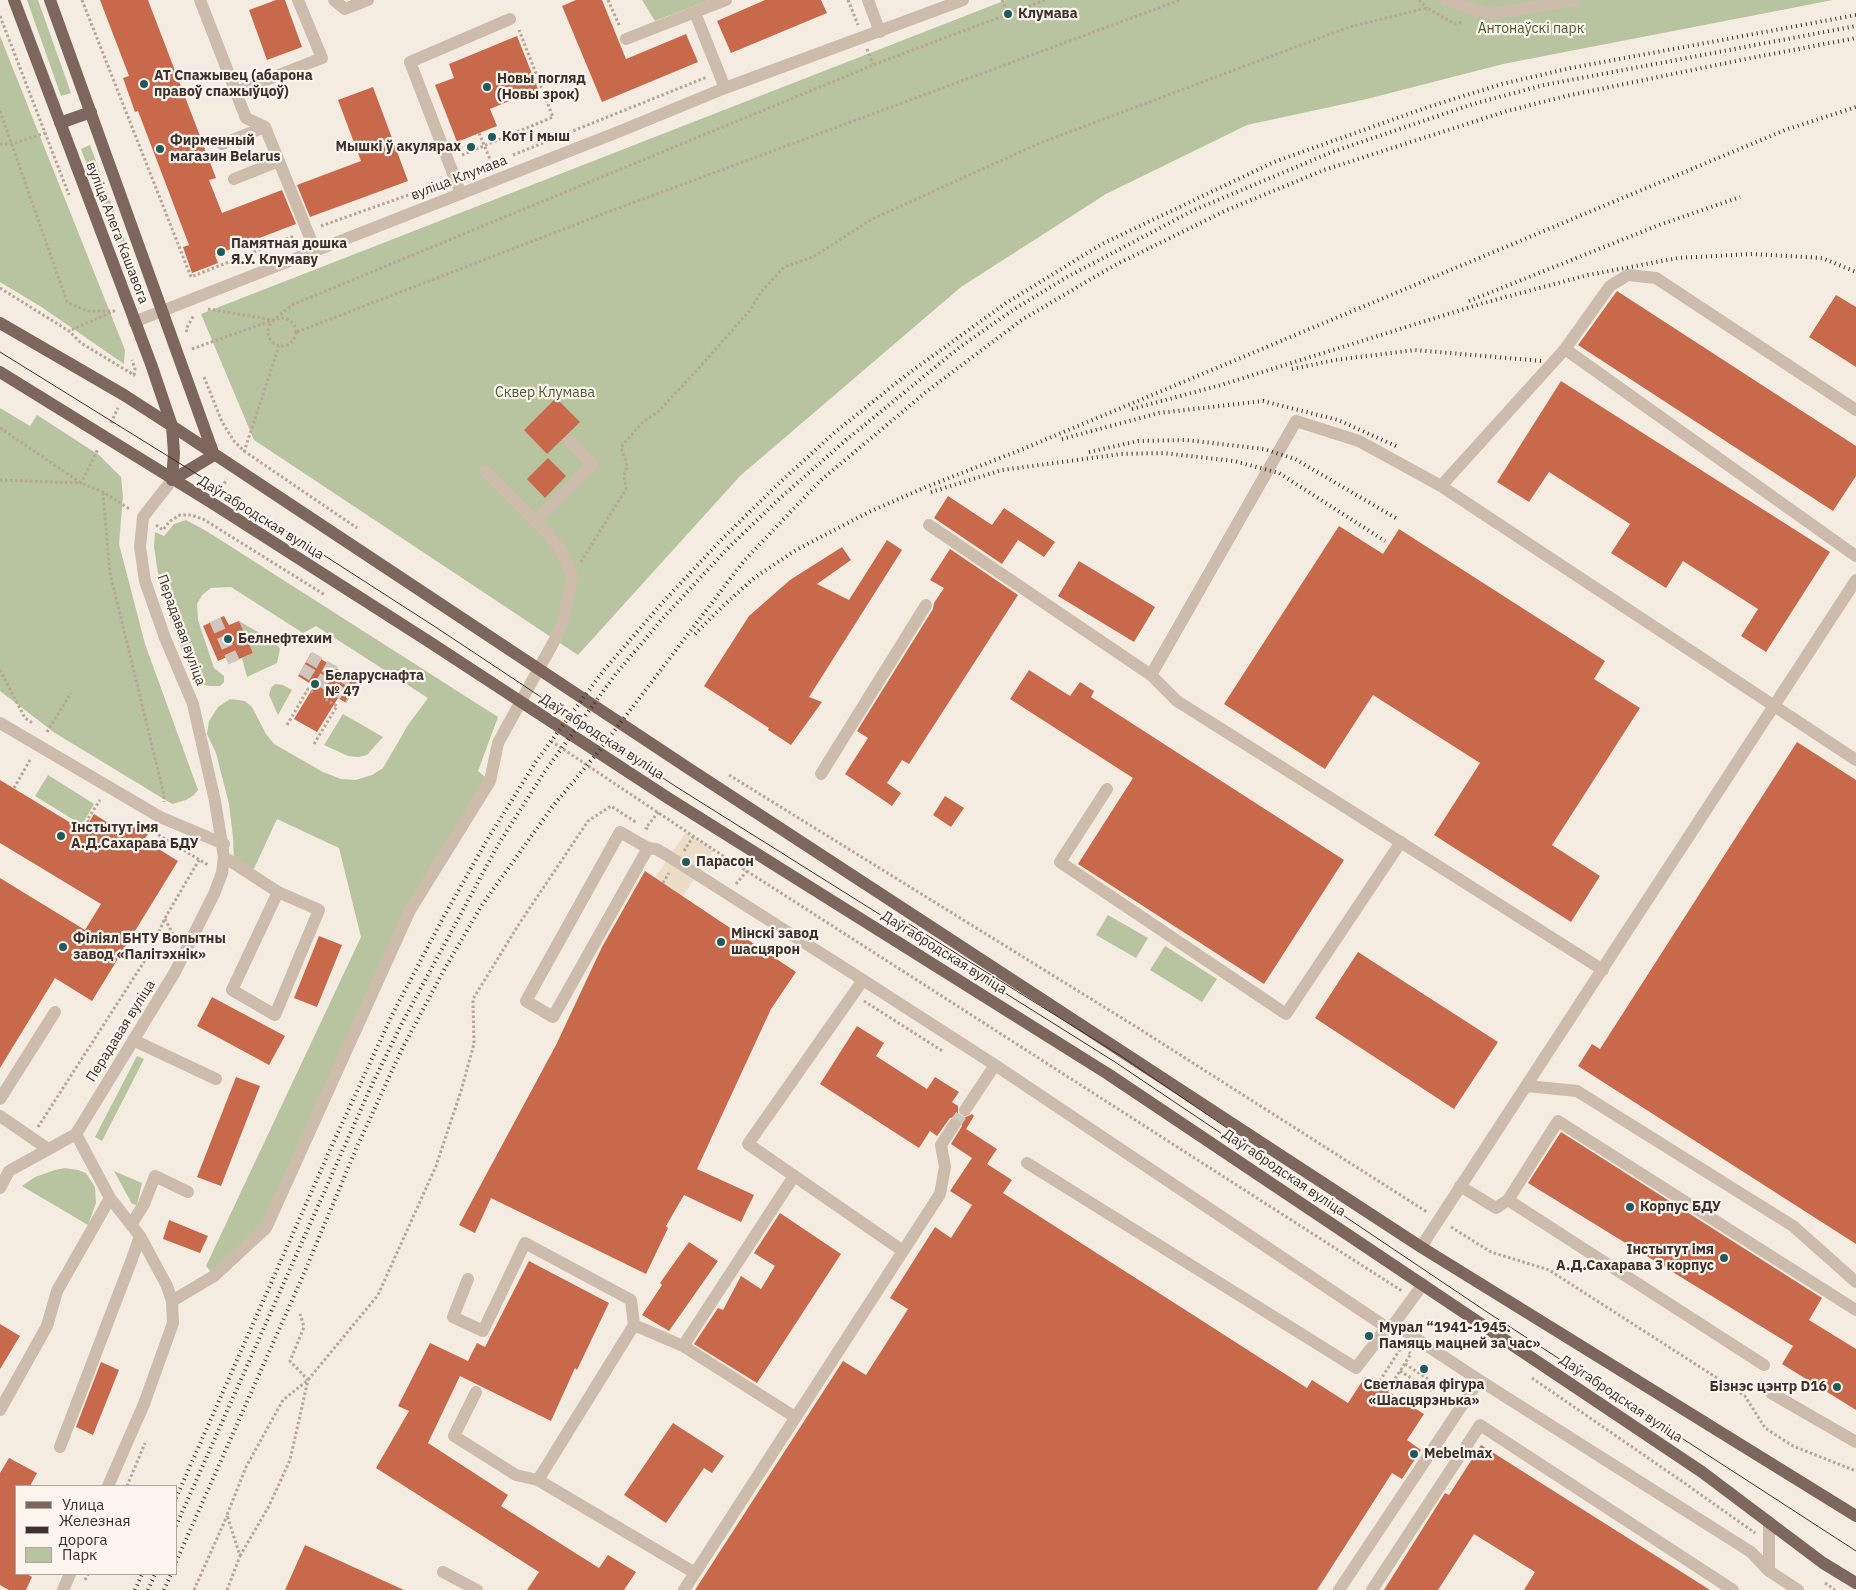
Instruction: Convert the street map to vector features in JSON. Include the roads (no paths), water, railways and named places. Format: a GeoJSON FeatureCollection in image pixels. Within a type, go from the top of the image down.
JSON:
{"type":"FeatureCollection","features":[{"type":"Feature","properties":{"kind":"main road","name":"вуліца Алега Кашавога"},"geometry":{"type":"LineString","coordinates":[[14,0],[172,426],[174,453],[172,480]]}},
{"type":"Feature","properties":{"kind":"main road","name":"вуліца Алега Кашавога"},"geometry":{"type":"LineString","coordinates":[[50,0],[214,455]]}},
{"type":"Feature","properties":{"kind":"main road"},"geometry":{"type":"LineString","coordinates":[[60,123],[91,112]]}},
{"type":"Feature","properties":{"kind":"main road","name":"Даўгабродская вуліца"},"geometry":{"type":"LineString","coordinates":[[0,324],[124,395],[172,426],[688,768],[1421,1247],[1856,1516]]}},
{"type":"Feature","properties":{"kind":"main road","name":"Даўгабродская вуліца"},"geometry":{"type":"LineString","coordinates":[[0,372],[428,641],[668,798],[1108,1074],[1702,1472],[1823,1563],[1856,1583]]}},
{"type":"Feature","properties":{"kind":"main road","name":"Перадавая вуліца"},"geometry":{"type":"LineString","coordinates":[[172,480],[214,455]]}},
{"type":"Feature","properties":{"kind":"street"},"geometry":{"type":"LineString","coordinates":[[200,0],[246,118],[265,127],[315,250]]}},
{"type":"Feature","properties":{"kind":"street"},"geometry":{"type":"LineString","coordinates":[[236,92],[322,58],[298,0]]}},
{"type":"Feature","properties":{"kind":"street"},"geometry":{"type":"LineString","coordinates":[[334,0],[345,9],[368,0]]}},
{"type":"Feature","properties":{"kind":"street"},"geometry":{"type":"LineString","coordinates":[[626,39],[726,0]]}},
{"type":"Feature","properties":{"kind":"street"},"geometry":{"type":"LineString","coordinates":[[868,0],[878,27]]}},
{"type":"Feature","properties":{"kind":"street","name":"вуліца Клумава"},"geometry":{"type":"LineString","coordinates":[[134,322],[618,132],[878,27],[962,0]]}},
{"type":"Feature","properties":{"kind":"street"},"geometry":{"type":"LineString","coordinates":[[1446,0],[1489,14],[1575,0]]}},
{"type":"Feature","properties":{"kind":"street"},"geometry":{"type":"LineString","coordinates":[[695,12],[725,88]]}},
{"type":"Feature","properties":{"kind":"street"},"geometry":{"type":"LineString","coordinates":[[461,194],[410,62],[510,19]]}},
{"type":"Feature","properties":{"kind":"street"},"geometry":{"type":"LineString","coordinates":[[222,144],[265,127]]}},
{"type":"Feature","properties":{"kind":"street"},"geometry":{"type":"LineString","coordinates":[[234,179],[279,162]]}},
{"type":"Feature","properties":{"kind":"street"},"geometry":{"type":"LineString","coordinates":[[1441,486],[1565,350],[1610,286],[1628,275],[1656,278],[1856,410]]}},
{"type":"Feature","properties":{"kind":"street"},"geometry":{"type":"LineString","coordinates":[[1565,350],[1856,556]]}},
{"type":"Feature","properties":{"kind":"street"},"geometry":{"type":"LineString","coordinates":[[1151,675],[1296,421],[1360,441],[1441,486],[1856,760]]}},
{"type":"Feature","properties":{"kind":"street"},"geometry":{"type":"LineString","coordinates":[[536,522],[594,464],[570,442]]}},
{"type":"Feature","properties":{"kind":"street"},"geometry":{"type":"LineString","coordinates":[[172,1301],[214,1276],[266,1228],[410,910],[490,781],[498,742],[558,634],[564,618],[572,576],[560,549],[536,522],[484,471]]}},
{"type":"Feature","properties":{"kind":"street","name":"Перадавая вуліца"},"geometry":{"type":"LineString","coordinates":[[76,1134],[181,960],[214,894],[222,873],[224,851],[193,704],[165,638],[145,581],[140,547],[143,517],[172,480]]}},
{"type":"Feature","properties":{"kind":"street"},"geometry":{"type":"LineString","coordinates":[[929,525],[1151,675],[1177,701],[1603,970]]}},
{"type":"Feature","properties":{"kind":"street"},"geometry":{"type":"LineString","coordinates":[[1421,1247],[1856,580]]}},
{"type":"Feature","properties":{"kind":"street"},"geometry":{"type":"LineString","coordinates":[[820,774],[926,605]]}},
{"type":"Feature","properties":{"kind":"street"},"geometry":{"type":"LineString","coordinates":[[0,723],[160,817],[224,851],[278,892],[319,910],[275,1015],[232,990],[278,892]]}},
{"type":"Feature","properties":{"kind":"street"},"geometry":{"type":"LineString","coordinates":[[1107,789],[1060,862],[1286,1014],[1401,842]]}},
{"type":"Feature","properties":{"kind":"street"},"geometry":{"type":"LineString","coordinates":[[648,848],[553,1017],[526,1001],[620,832],[648,848],[656,848],[863,980],[1390,1325],[1750,1552],[1769,1571],[1798,1590]]}},
{"type":"Feature","properties":{"kind":"street"},"geometry":{"type":"LineString","coordinates":[[863,980],[748,1144],[903,1251]]}},
{"type":"Feature","properties":{"kind":"street"},"geometry":{"type":"LineString","coordinates":[[0,1099],[55,1012]]}},
{"type":"Feature","properties":{"kind":"street"},"geometry":{"type":"LineString","coordinates":[[133,1040],[216,1079]]}},
{"type":"Feature","properties":{"kind":"street"},"geometry":{"type":"LineString","coordinates":[[965,1110],[995,1066]]}},
{"type":"Feature","properties":{"kind":"street"},"geometry":{"type":"LineString","coordinates":[[1527,1086],[1577,1091],[1793,1226],[1856,1282]]}},
{"type":"Feature","properties":{"kind":"street"},"geometry":{"type":"LineString","coordinates":[[0,1116],[48,1148]]}},
{"type":"Feature","properties":{"kind":"street"},"geometry":{"type":"LineString","coordinates":[[1460,1186],[1496,1208],[1508,1200],[1558,1121],[1856,1310]]}},
{"type":"Feature","properties":{"kind":"street"},"geometry":{"type":"LineString","coordinates":[[684,1590],[940,1194],[945,1167],[941,1145],[954,1125]]}},
{"type":"Feature","properties":{"kind":"street"},"geometry":{"type":"LineString","coordinates":[[1,1182],[9,1171],[76,1134],[110,1198],[140,1236],[167,1286],[172,1301],[173,1323],[144,1404],[108,1485]]}},
{"type":"Feature","properties":{"kind":"street"},"geometry":{"type":"LineString","coordinates":[[1027,1163],[1356,1368],[1423,1284]]}},
{"type":"Feature","properties":{"kind":"street"},"geometry":{"type":"LineString","coordinates":[[131,1225],[144,1204],[154,1176],[188,1192]]}},
{"type":"Feature","properties":{"kind":"street"},"geometry":{"type":"LineString","coordinates":[[683,1346],[794,1176]]}},
{"type":"Feature","properties":{"kind":"street"},"geometry":{"type":"LineString","coordinates":[[0,1410],[47,1326],[57,1291],[110,1198]]}},
{"type":"Feature","properties":{"kind":"street"},"geometry":{"type":"LineString","coordinates":[[1508,1200],[1764,1365]]}},
{"type":"Feature","properties":{"kind":"street"},"geometry":{"type":"LineString","coordinates":[[60,1447],[140,1236]]}},
{"type":"Feature","properties":{"kind":"street"},"geometry":{"type":"LineString","coordinates":[[468,1279],[453,1317],[483,1331],[525,1243],[631,1300],[634,1326],[538,1480]]}},
{"type":"Feature","properties":{"kind":"street"},"geometry":{"type":"LineString","coordinates":[[634,1326],[683,1346],[795,1417]]}},
{"type":"Feature","properties":{"kind":"street"},"geometry":{"type":"LineString","coordinates":[[1339,1590],[1479,1380]]}},
{"type":"Feature","properties":{"kind":"street"},"geometry":{"type":"LineString","coordinates":[[476,1392],[454,1436],[516,1475],[538,1480],[695,1573]]}},
{"type":"Feature","properties":{"kind":"street"},"geometry":{"type":"LineString","coordinates":[[1771,1393],[1856,1442]]}},
{"type":"Feature","properties":{"kind":"street"},"geometry":{"type":"LineString","coordinates":[[1372,1590],[1480,1425],[1733,1590]]}},
{"type":"Feature","properties":{"kind":"street"},"geometry":{"type":"LineString","coordinates":[[1769,1522],[1769,1571]]}},
{"type":"Feature","properties":{"kind":"street"},"geometry":{"type":"LineString","coordinates":[[443,1572],[477,1590]]}},
{"type":"Feature","properties":{"kind":"street"},"geometry":{"type":"LineString","coordinates":[[63,1590],[70,1575]]}},
{"type":"Feature","properties":{"kind":"tunnel"},"geometry":{"type":"LineString","coordinates":[[215,620],[234,662]]}},
{"type":"Feature","properties":{"kind":"tunnel"},"geometry":{"type":"LineString","coordinates":[[309,657],[357,685]]}},
{"type":"Feature","properties":{"kind":"tunnel"},"geometry":{"type":"LineString","coordinates":[[302,669],[349,698]]}},
{"type":"Feature","properties":{"kind":"tunnel"},"geometry":{"type":"LineString","coordinates":[[954,1125],[965,1110]]}},
{"type":"Feature","properties":{"kind":"tram line"},"geometry":{"type":"LineString","coordinates":[[0,352],[221,489],[437,628],[675,786],[1115,1062],[1487,1312],[1856,1551]]}},
{"type":"Feature","properties":{"kind":"tram line"},"geometry":{"type":"LineString","coordinates":[[909,924],[1121,1056],[1233,1132]]}},
{"type":"Feature","properties":{"kind":"railway"},"geometry":{"type":"LineString","coordinates":[[178,1493],[329,1152],[392,1015],[487,840],[535,763],[604,670],[663,602],[720,541],[834,433],[905,376],[1006,303],[1102,244],[1274,162],[1428,107],[1502,84],[1571,68],[1856,15]]}},
{"type":"Feature","properties":{"kind":"railway"},"geometry":{"type":"LineString","coordinates":[[178,1521],[369,1091],[402,1023],[498,845],[543,774],[615,675],[664,617],[726,550],[778,500],[846,440],[960,347],[1013,310],[1067,277],[1194,210],[1332,152],[1473,104],[1544,85],[1856,26]]}},
{"type":"Feature","properties":{"kind":"railway"},"geometry":{"type":"LineString","coordinates":[[178,1557],[305,1271],[356,1149],[402,1049],[445,968],[482,905],[553,806],[599,751],[743,562],[820,481],[926,392],[1023,319],[1115,265],[1227,210],[1324,170],[1507,111],[1566,96],[1856,38]]}},
{"type":"Feature","properties":{"kind":"railway"},"geometry":{"type":"LineString","coordinates":[[695,634],[754,578],[796,550],[869,512],[1785,130],[1856,107]]}},
{"type":"Feature","properties":{"kind":"railway"},"geometry":{"type":"LineString","coordinates":[[1469,301],[1659,225],[1740,197]]}},
{"type":"Feature","properties":{"kind":"railway"},"geometry":{"type":"LineString","coordinates":[[1132,409],[1221,385],[1480,304],[1588,275],[1678,258],[1752,254],[1822,258],[1856,272]]}},
{"type":"Feature","properties":{"kind":"railway"},"geometry":{"type":"LineString","coordinates":[[1292,369],[1335,360],[1415,350],[1542,361]]}},
{"type":"Feature","properties":{"kind":"railway"},"geometry":{"type":"LineString","coordinates":[[1062,439],[1159,413],[1263,401],[1338,420],[1398,447]]}},
{"type":"Feature","properties":{"kind":"railway"},"geometry":{"type":"LineString","coordinates":[[1089,452],[1138,441],[1186,440],[1264,449],[1295,459],[1399,520]]}},
{"type":"Feature","properties":{"kind":"railway"},"geometry":{"type":"LineString","coordinates":[[931,492],[1002,470],[1121,454],[1163,453],[1234,461],[1279,473],[1385,541]]}},
{"type":"Feature","properties":{"kind":"railway"},"geometry":{"type":"LineString","coordinates":[[135,1590],[142,1575]]}},
{"type":"Feature","properties":{"kind":"railway"},"geometry":{"type":"LineString","coordinates":[[148,1590],[155,1575]]}},
{"type":"Feature","properties":{"kind":"railway"},"geometry":{"type":"LineString","coordinates":[[164,1590],[171,1575]]}},
{"type":"Feature","properties":{"kind":"place","name":"Клумава"},"geometry":{"type":"Point","coordinates":[1008,14]}},
{"type":"Feature","properties":{"kind":"place","name":"АТ Спажывец (абарона правоў спажыўцоў)"},"geometry":{"type":"Point","coordinates":[144,84]}},
{"type":"Feature","properties":{"kind":"place","name":"Новы погляд (Новы зрок)"},"geometry":{"type":"Point","coordinates":[487,87]}},
{"type":"Feature","properties":{"kind":"place","name":"Кот і мыш"},"geometry":{"type":"Point","coordinates":[492,137]}},
{"type":"Feature","properties":{"kind":"place","name":"Мышкі ў акулярах"},"geometry":{"type":"Point","coordinates":[471,147]}},
{"type":"Feature","properties":{"kind":"place","name":"Фирменный магазин Belarus"},"geometry":{"type":"Point","coordinates":[160,149]}},
{"type":"Feature","properties":{"kind":"place","name":"Памятная дошка Я.У. Клумаву"},"geometry":{"type":"Point","coordinates":[221,252]}},
{"type":"Feature","properties":{"kind":"place","name":"Белнефтехим"},"geometry":{"type":"Point","coordinates":[228,639]}},
{"type":"Feature","properties":{"kind":"place","name":"Беларуснафта № 47"},"geometry":{"type":"Point","coordinates":[315,684]}},
{"type":"Feature","properties":{"kind":"place","name":"Інстытут імя А.Д.Сахарава БДУ"},"geometry":{"type":"Point","coordinates":[61,836]}},
{"type":"Feature","properties":{"kind":"place","name":"Парасон"},"geometry":{"type":"Point","coordinates":[686,862]}},
{"type":"Feature","properties":{"kind":"place","name":"Мінскі завод шасцярон"},"geometry":{"type":"Point","coordinates":[721,942]}},
{"type":"Feature","properties":{"kind":"place","name":"Філіял БНТУ Вопытны завод «Палітэхнік»"},"geometry":{"type":"Point","coordinates":[63,947]}},
{"type":"Feature","properties":{"kind":"place","name":"Корпус БДУ"},"geometry":{"type":"Point","coordinates":[1630,1207]}},
{"type":"Feature","properties":{"kind":"place","name":"Інстытут імя А.Д.Сахарава 3 корпус"},"geometry":{"type":"Point","coordinates":[1724,1258]}},
{"type":"Feature","properties":{"kind":"place","name":"Мурал “1941-1945. Памяць мацней за час»"},"geometry":{"type":"Point","coordinates":[1369,1336]}},
{"type":"Feature","properties":{"kind":"place","name":"Светлавая фігура «Шасцярэнька»"},"geometry":{"type":"Point","coordinates":[1424,1369]}},
{"type":"Feature","properties":{"kind":"place","name":"Бізнэс цэнтр D16"},"geometry":{"type":"Point","coordinates":[1837,1387]}},
{"type":"Feature","properties":{"kind":"place","name":"Mebelmax"},"geometry":{"type":"Point","coordinates":[1414,1454]}},
{"type":"Feature","properties":{"kind":"park label","name":"Антонаўскі парк"},"geometry":{"type":"Point","coordinates":[1531,29]}},
{"type":"Feature","properties":{"kind":"park label","name":"Сквер Клумава"},"geometry":{"type":"Point","coordinates":[545,393]}}]}
